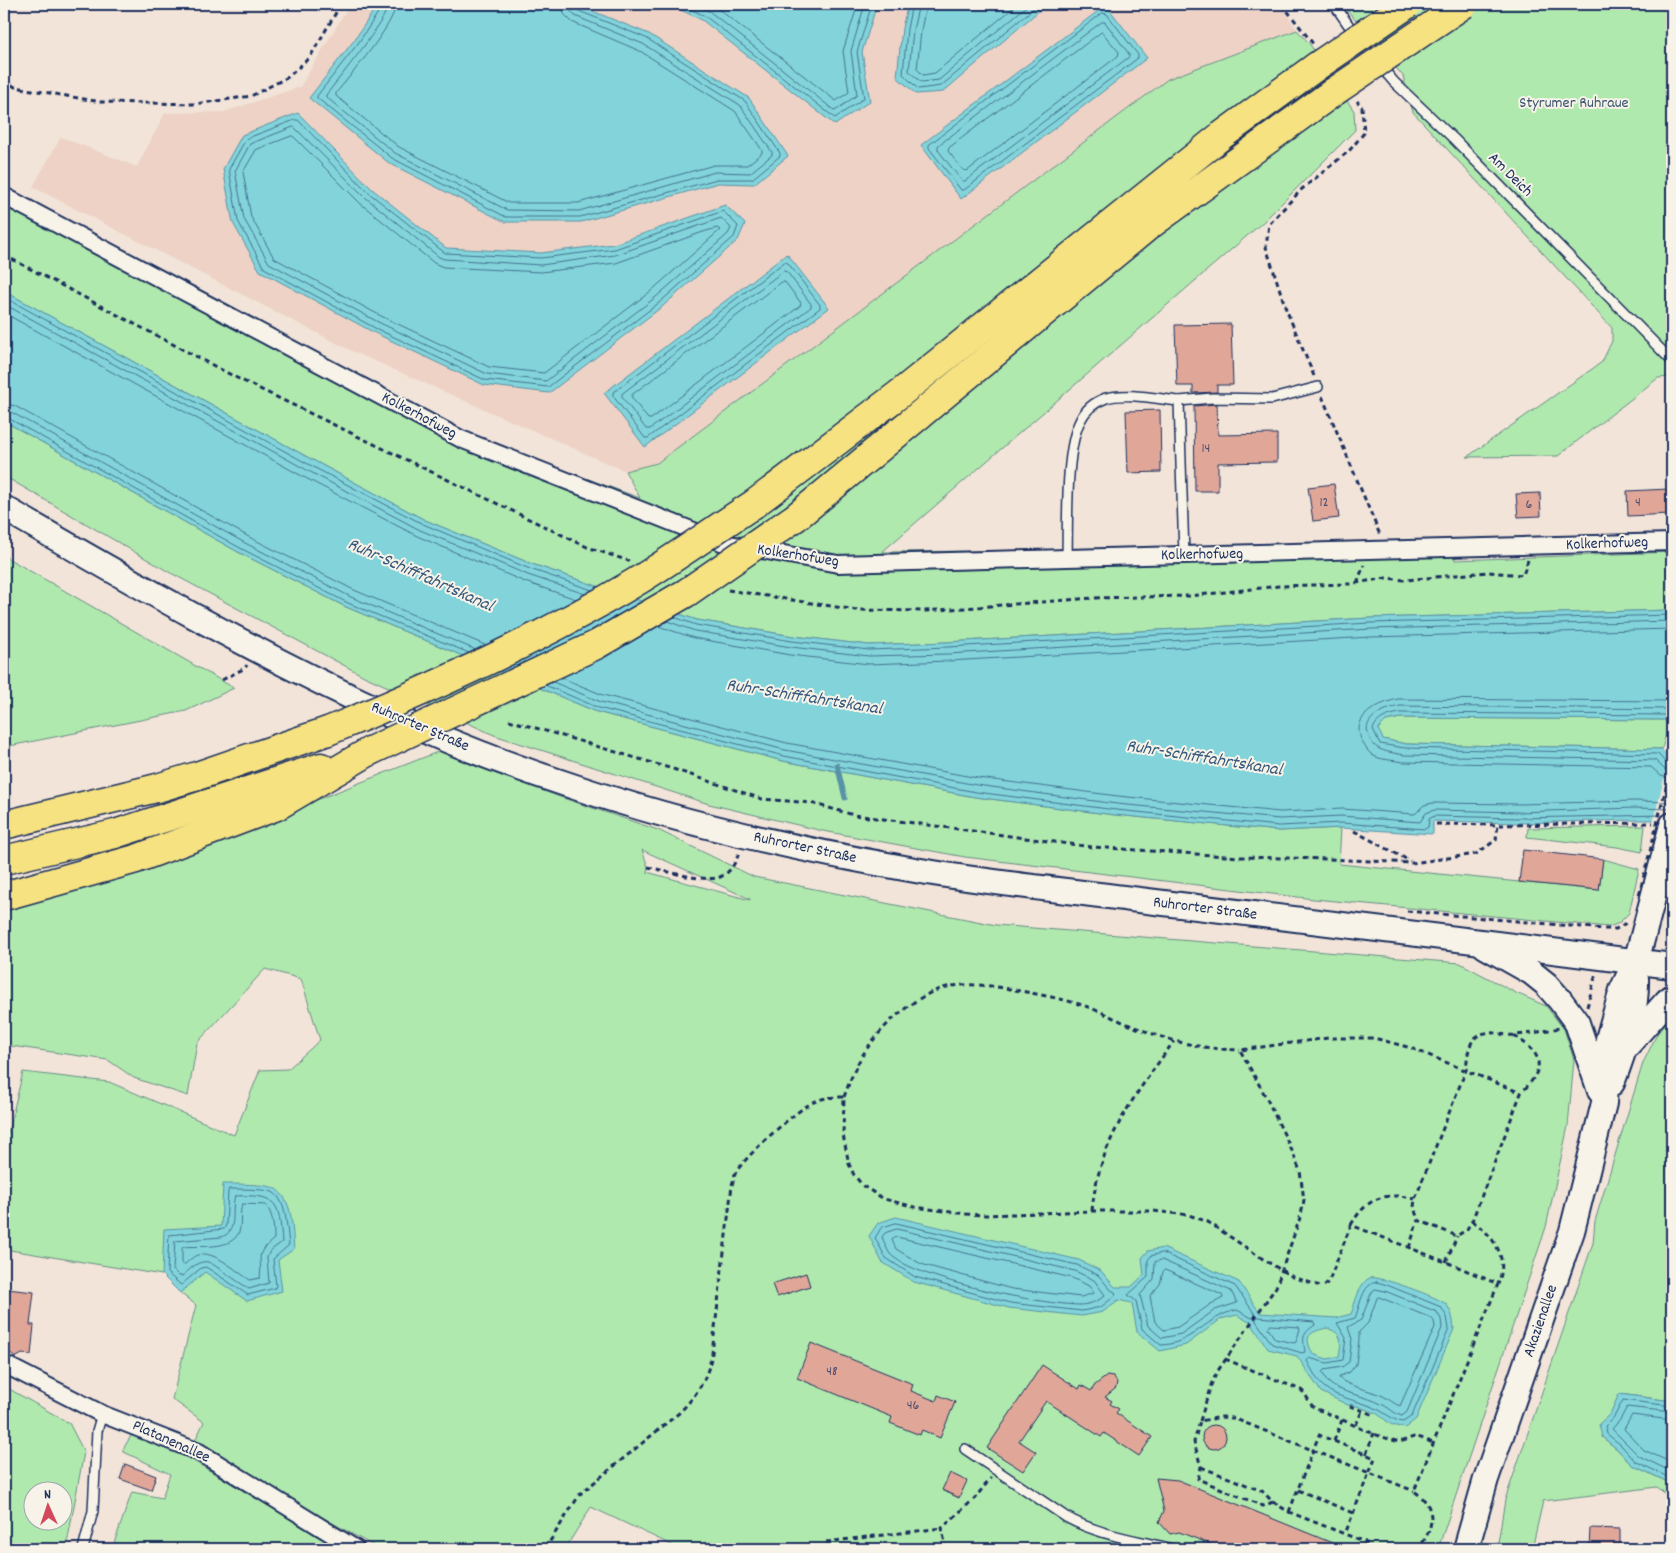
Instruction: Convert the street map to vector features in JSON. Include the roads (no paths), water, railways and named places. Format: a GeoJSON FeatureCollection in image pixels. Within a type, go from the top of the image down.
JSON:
{"type":"FeatureCollection","features":[{"type":"Feature","properties":{"kind":"highway"},"geometry":{"type":"LineString","coordinates":[[4,825],[157,788],[328,731],[406,699],[489,661],[635,582],[754,504],[898,395],[1316,57],[1408,4]]}},
{"type":"Feature","properties":{"kind":"highway"},"geometry":{"type":"LineString","coordinates":[[4,896],[136,860],[277,806],[370,751],[596,645],[686,593],[796,517],[1147,227],[1346,95],[1464,4]]}},
{"type":"Feature","properties":{"kind":"highway"},"geometry":{"type":"LineString","coordinates":[[4,860],[115,834],[370,751]]}},
{"type":"Feature","properties":{"kind":"main road","name":"Ruhrorter Straße"},"geometry":{"type":"LineString","coordinates":[[4,508],[134,583],[258,650],[384,713],[466,747],[564,784],[652,811],[743,835],[904,868],[998,882],[1672,966]]}},
{"type":"Feature","properties":{"kind":"main road"},"geometry":{"type":"LineString","coordinates":[[1636,961],[1646,898],[1669,824]]}},
{"type":"Feature","properties":{"kind":"main road"},"geometry":{"type":"LineString","coordinates":[[1475,940],[1531,972],[1546,984],[1577,1023],[1604,1103]]}},
{"type":"Feature","properties":{"kind":"main road","name":"Akazienallee"},"geometry":{"type":"LineString","coordinates":[[1468,1545],[1486,1479],[1572,1231],[1604,1103],[1625,1049],[1636,992],[1636,961]]}},
{"type":"Feature","properties":{"kind":"main road","name":"Akazienallee"},"geometry":{"type":"LineString","coordinates":[[1604,1103],[1608,1040],[1622,990],[1636,961]]}},
{"type":"Feature","properties":{"kind":"main road"},"geometry":{"type":"LineString","coordinates":[[1625,1049],[1672,997]]}},
{"type":"Feature","properties":{"kind":"street","name":"Kolkerhofweg"},"geometry":{"type":"LineString","coordinates":[[4,196],[461,439],[724,543],[838,564],[1672,542]]}},
{"type":"Feature","properties":{"kind":"street","name":"Platanenallee"},"geometry":{"type":"LineString","coordinates":[[4,1364],[102,1414],[199,1452],[356,1549]]}},
{"type":"Feature","properties":{"kind":"lane","name":"Am Deich"},"geometry":{"type":"LineString","coordinates":[[1334,4],[1363,46],[1394,82],[1461,146],[1672,361]]}},
{"type":"Feature","properties":{"kind":"lane"},"geometry":{"type":"LineString","coordinates":[[1067,558],[1073,441],[1081,419],[1093,404],[1107,398],[1130,396],[1179,401],[1212,398],[1272,399],[1318,387]]}},
{"type":"Feature","properties":{"kind":"lane"},"geometry":{"type":"LineString","coordinates":[[1179,401],[1184,555]]}},
{"type":"Feature","properties":{"kind":"lane"},"geometry":{"type":"LineString","coordinates":[[84,1549],[93,1512],[97,1431],[102,1414]]}},
{"type":"Feature","properties":{"kind":"lane"},"geometry":{"type":"LineString","coordinates":[[965,1449],[1081,1525],[1172,1549]]}},
{"type":"Feature","properties":{"kind":"water"},"geometry":{"type":"Polygon","coordinates":[[[378,4],[575,4],[649,34],[749,98],[788,156],[754,184],[718,183],[581,222],[505,222],[389,163],[309,98],[355,39],[378,4]]]}},
{"type":"Feature","properties":{"kind":"water"},"geometry":{"type":"Polygon","coordinates":[[[668,4],[877,4],[862,52],[870,101],[835,125],[702,20],[668,4]]]}},
{"type":"Feature","properties":{"kind":"water"},"geometry":{"type":"Polygon","coordinates":[[[908,4],[1047,4],[943,92],[916,94],[897,77],[902,28],[908,4]]]}},
{"type":"Feature","properties":{"kind":"water"},"geometry":{"type":"Polygon","coordinates":[[[1106,5],[1147,58],[961,199],[921,145],[1106,5]]]}},
{"type":"Feature","properties":{"kind":"water"},"geometry":{"type":"Polygon","coordinates":[[[298,113],[372,189],[446,248],[541,253],[614,244],[725,205],[745,224],[738,240],[663,306],[549,393],[484,385],[373,332],[260,271],[233,223],[223,169],[242,135],[298,113]]]}},
{"type":"Feature","properties":{"kind":"water"},"geometry":{"type":"Polygon","coordinates":[[[787,254],[829,308],[645,447],[604,393],[787,254]]]}},
{"type":"Feature","properties":{"kind":"water","name":"Ruhr-Schifffahrtskanal"},"geometry":{"type":"Polygon","coordinates":[[[4,291],[425,520],[532,564],[697,620],[793,636],[869,645],[1370,618],[1672,610],[1672,719],[1670,720],[1400,718],[1386,721],[1378,729],[1383,739],[1406,744],[1662,749],[1669,759],[1672,820],[1519,823],[1433,821],[1433,834],[1341,828],[1280,831],[1115,815],[975,797],[783,761],[597,712],[346,607],[240,553],[4,421],[4,291]]]}},
{"type":"Feature","properties":{"kind":"water"},"geometry":{"type":"Polygon","coordinates":[[[223,1184],[250,1184],[270,1187],[281,1193],[285,1199],[291,1215],[294,1249],[278,1260],[282,1291],[247,1301],[205,1272],[180,1293],[162,1275],[164,1229],[221,1226],[223,1184]]]}},
{"type":"Feature","properties":{"kind":"water"},"geometry":{"type":"Polygon","coordinates":[[[896,1217],[1079,1260],[1101,1271],[1115,1287],[1131,1287],[1144,1275],[1142,1258],[1148,1251],[1163,1248],[1239,1282],[1260,1313],[1336,1318],[1351,1314],[1363,1284],[1370,1278],[1375,1278],[1409,1288],[1446,1304],[1453,1319],[1454,1329],[1416,1419],[1405,1428],[1392,1425],[1376,1413],[1351,1404],[1350,1406],[1321,1392],[1297,1356],[1268,1349],[1251,1323],[1237,1315],[1221,1319],[1186,1345],[1160,1351],[1137,1332],[1132,1303],[1118,1300],[1103,1312],[1082,1316],[1009,1308],[914,1282],[882,1262],[869,1236],[878,1223],[896,1217]],[[1327,1328],[1312,1333],[1308,1343],[1313,1354],[1327,1359],[1339,1357],[1340,1339],[1332,1330],[1327,1328]]]}},
{"type":"Feature","properties":{"kind":"water"},"geometry":{"type":"Polygon","coordinates":[[[1619,1394],[1672,1401],[1672,1484],[1632,1465],[1602,1437],[1599,1424],[1610,1414],[1619,1394]]]}},
{"type":"Feature","properties":{"kind":"waterway"},"geometry":{"type":"LineString","coordinates":[[837,765],[845,798]]}},
{"type":"Feature","properties":{"kind":"park label","name":"Styrumer Ruhraue"},"geometry":{"type":"Point","coordinates":[1574,103]}}]}
